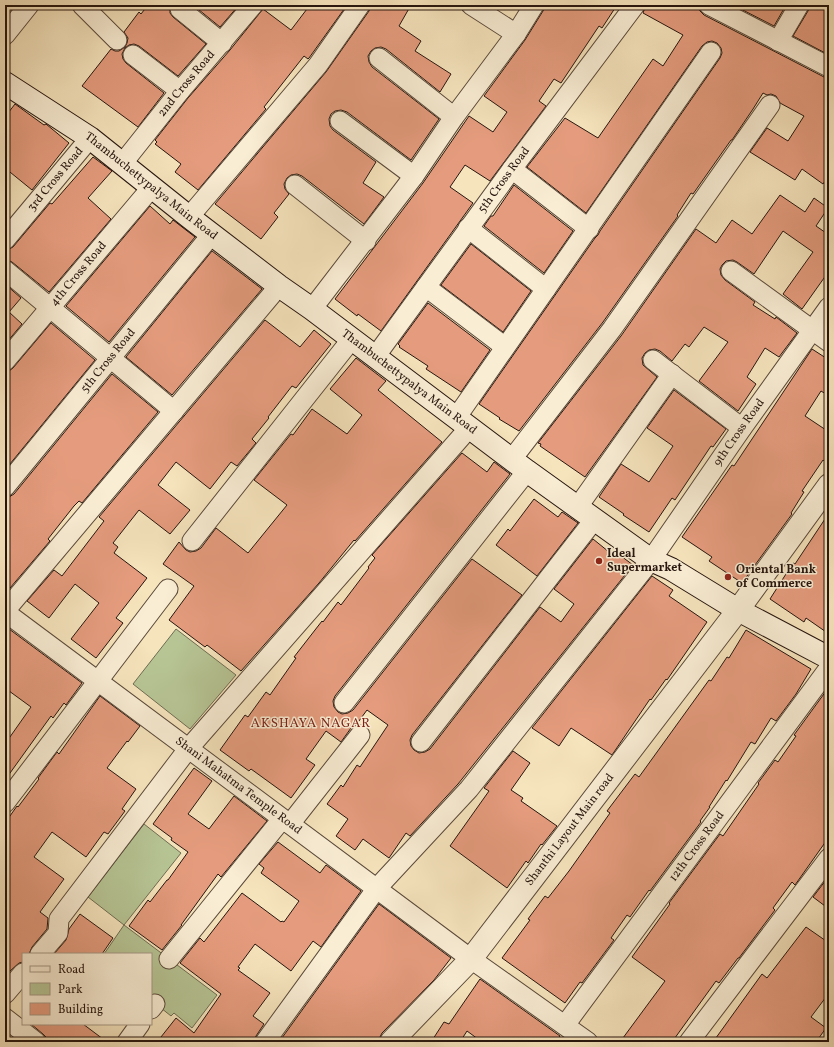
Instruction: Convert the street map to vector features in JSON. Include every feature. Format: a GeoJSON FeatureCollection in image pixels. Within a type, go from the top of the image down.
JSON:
{"type":"FeatureCollection","features":[{"type":"Feature","properties":{"kind":"main road","name":"Thambuchettypalya Main Road"},"geometry":{"type":"LineString","coordinates":[[8,89],[90,138],[278,286],[312,309],[462,423],[651,560],[671,569],[738,610],[829,658]]}},
{"type":"Feature","properties":{"kind":"main road","name":"Shanthi Layout Main road"},"geometry":{"type":"LineString","coordinates":[[391,1042],[471,959],[738,610],[829,485]]}},
{"type":"Feature","properties":{"kind":"street"},"geometry":{"type":"LineString","coordinates":[[5,35],[29,5]]}},
{"type":"Feature","properties":{"kind":"street"},"geometry":{"type":"LineString","coordinates":[[82,5],[117,40]]}},
{"type":"Feature","properties":{"kind":"street","name":"2nd Cross Road"},"geometry":{"type":"LineString","coordinates":[[122,164],[180,91],[253,5]]}},
{"type":"Feature","properties":{"kind":"street"},"geometry":{"type":"LineString","coordinates":[[189,217],[318,65],[360,5]]}},
{"type":"Feature","properties":{"kind":"street"},"geometry":{"type":"LineString","coordinates":[[471,5],[516,34]]}},
{"type":"Feature","properties":{"kind":"street"},"geometry":{"type":"LineString","coordinates":[[312,309],[366,241],[414,176],[454,117],[516,34],[534,5]]}},
{"type":"Feature","properties":{"kind":"street","name":"5th Cross Road"},"geometry":{"type":"LineString","coordinates":[[375,357],[468,228],[635,5]]}},
{"type":"Feature","properties":{"kind":"street"},"geometry":{"type":"LineString","coordinates":[[778,41],[799,5]]}},
{"type":"Feature","properties":{"kind":"street"},"geometry":{"type":"LineString","coordinates":[[721,8],[778,41],[829,67]]}},
{"type":"Feature","properties":{"kind":"street"},"geometry":{"type":"LineString","coordinates":[[180,9],[222,43]]}},
{"type":"Feature","properties":{"kind":"street"},"geometry":{"type":"LineString","coordinates":[[41,953],[58,933],[59,919],[188,749],[462,423],[505,347],[589,229],[711,52]]}},
{"type":"Feature","properties":{"kind":"street"},"geometry":{"type":"LineString","coordinates":[[133,55],[180,91]]}},
{"type":"Feature","properties":{"kind":"street"},"geometry":{"type":"LineString","coordinates":[[379,58],[454,117]]}},
{"type":"Feature","properties":{"kind":"street"},"geometry":{"type":"LineString","coordinates":[[344,703],[519,465],[612,329],[770,105]]}},
{"type":"Feature","properties":{"kind":"street"},"geometry":{"type":"LineString","coordinates":[[340,121],[414,176]]}},
{"type":"Feature","properties":{"kind":"street","name":"3rd Cross Road"},"geometry":{"type":"LineString","coordinates":[[5,240],[90,138]]}},
{"type":"Feature","properties":{"kind":"street"},"geometry":{"type":"LineString","coordinates":[[512,169],[589,229]]}},
{"type":"Feature","properties":{"kind":"street"},"geometry":{"type":"LineString","coordinates":[[295,185],[366,241]]}},
{"type":"Feature","properties":{"kind":"street","name":"4th Cross Road"},"geometry":{"type":"LineString","coordinates":[[5,361],[152,187]]}},
{"type":"Feature","properties":{"kind":"street"},"geometry":{"type":"LineString","coordinates":[[468,228],[546,289]]}},
{"type":"Feature","properties":{"kind":"street","name":"5th Cross Road"},"geometry":{"type":"LineString","coordinates":[[5,487],[212,234]]}},
{"type":"Feature","properties":{"kind":"street"},"geometry":{"type":"LineString","coordinates":[[5,270],[174,411]]}},
{"type":"Feature","properties":{"kind":"street"},"geometry":{"type":"LineString","coordinates":[[731,271],[829,342]]}},
{"type":"Feature","properties":{"kind":"street"},"geometry":{"type":"LineString","coordinates":[[5,612],[278,286]]}},
{"type":"Feature","properties":{"kind":"street"},"geometry":{"type":"LineString","coordinates":[[426,287],[505,347]]}},
{"type":"Feature","properties":{"kind":"street","name":"9th Cross Road"},"geometry":{"type":"LineString","coordinates":[[265,1042],[377,888],[469,789],[651,560],[742,428],[829,307]]}},
{"type":"Feature","properties":{"kind":"street"},"geometry":{"type":"LineString","coordinates":[[192,541],[351,340]]}},
{"type":"Feature","properties":{"kind":"street"},"geometry":{"type":"LineString","coordinates":[[653,360],[742,428]]}},
{"type":"Feature","properties":{"kind":"street"},"geometry":{"type":"LineString","coordinates":[[421,742],[586,514],[672,374]]}},
{"type":"Feature","properties":{"kind":"street"},"geometry":{"type":"LineString","coordinates":[[5,803],[168,589]]}},
{"type":"Feature","properties":{"kind":"street","name":"Shani Mahatma Temple Road"},"geometry":{"type":"LineString","coordinates":[[5,612],[471,959],[588,1042]]}},
{"type":"Feature","properties":{"kind":"street","name":"12th Cross Road"},"geometry":{"type":"LineString","coordinates":[[565,1026],[829,668]]}},
{"type":"Feature","properties":{"kind":"street"},"geometry":{"type":"LineString","coordinates":[[169,959],[360,735]]}},
{"type":"Feature","properties":{"kind":"street"},"geometry":{"type":"LineString","coordinates":[[689,1042],[829,858]]}},
{"type":"Feature","properties":{"kind":"street"},"geometry":{"type":"LineString","coordinates":[[5,994],[22,974]]}},
{"type":"Feature","properties":{"kind":"street"},"geometry":{"type":"LineString","coordinates":[[126,1042],[139,1025]]}},
{"type":"Feature","properties":{"kind":"street"},"geometry":{"type":"LineString","coordinates":[[8,1027],[36,1042]]}},
{"type":"Feature","properties":{"kind":"green space"},"geometry":{"type":"Polygon","coordinates":[[[176,629],[236,675],[190,729],[133,684],[176,629]]]}},
{"type":"Feature","properties":{"kind":"green space"},"geometry":{"type":"Polygon","coordinates":[[[144,824],[181,853],[124,925],[88,897],[144,824]]]}},
{"type":"Feature","properties":{"kind":"green space"},"geometry":{"type":"Polygon","coordinates":[[[124,925],[217,995],[192,1028],[174,1013],[171,1016],[152,1001],[152,953],[105,953],[124,925]]]}},
{"type":"Feature","properties":{"kind":"building"},"geometry":{"type":"Polygon","coordinates":[[[148,5],[170,5],[170,13],[173,17],[206,44],[178,76],[139,46],[134,44],[125,48],[122,54],[126,63],[164,93],[138,127],[82,86],[111,49],[119,51],[125,47],[128,38],[124,32],[139,12],[141,14],[148,5]]]}},
{"type":"Feature","properties":{"kind":"building"},"geometry":{"type":"Polygon","coordinates":[[[193,5],[239,5],[220,27],[193,5]]]}},
{"type":"Feature","properties":{"kind":"building"},"geometry":{"type":"Polygon","coordinates":[[[310,5],[347,5],[309,58],[308,59],[304,56],[264,107],[266,109],[198,190],[175,172],[181,164],[155,144],[157,142],[155,140],[188,98],[263,9],[291,30],[310,5]]]}},
{"type":"Feature","properties":{"kind":"building"},"geometry":{"type":"Polygon","coordinates":[[[371,5],[411,5],[399,26],[421,41],[415,51],[451,74],[440,92],[386,49],[381,47],[375,48],[371,51],[368,56],[369,62],[372,67],[439,119],[411,160],[347,112],[341,110],[335,111],[331,114],[329,119],[330,126],[333,130],[376,162],[363,183],[384,197],[364,224],[302,176],[297,174],[291,175],[287,178],[284,184],[285,189],[289,194],[274,213],[278,217],[261,239],[215,204],[326,72],[369,11],[371,5]]]}},
{"type":"Feature","properties":{"kind":"building"},"geometry":{"type":"Polygon","coordinates":[[[546,5],[617,5],[602,28],[599,26],[561,83],[554,79],[539,101],[546,106],[490,181],[465,165],[450,187],[473,203],[381,331],[358,314],[357,316],[335,299],[423,183],[469,116],[493,132],[507,112],[484,96],[525,40],[546,5]]]}},
{"type":"Feature","properties":{"kind":"building"},"geometry":{"type":"Polygon","coordinates":[[[646,5],[698,5],[700,11],[704,15],[824,77],[829,78],[829,175],[823,184],[802,169],[795,180],[750,152],[767,128],[788,141],[804,116],[780,103],[776,96],[763,93],[732,140],[693,194],[691,193],[677,215],[678,216],[603,322],[519,431],[499,419],[500,418],[479,404],[598,235],[722,53],[721,48],[717,43],[712,41],[707,42],[702,46],[586,213],[527,167],[565,118],[598,138],[653,59],[663,66],[683,35],[643,13],[646,5]]]}},
{"type":"Feature","properties":{"kind":"building"},"geometry":{"type":"Polygon","coordinates":[[[733,5],[786,5],[774,26],[733,5]]]}},
{"type":"Feature","properties":{"kind":"building"},"geometry":{"type":"Polygon","coordinates":[[[810,5],[829,5],[829,55],[793,36],[810,5]]]}},
{"type":"Feature","properties":{"kind":"building"},"geometry":{"type":"Polygon","coordinates":[[[15,104],[44,125],[46,124],[69,143],[32,190],[5,168],[5,117],[15,104]]]}},
{"type":"Feature","properties":{"kind":"building"},"geometry":{"type":"Polygon","coordinates":[[[93,157],[112,171],[88,198],[111,219],[49,292],[12,262],[5,259],[5,251],[13,247],[50,203],[52,204],[93,157]]]}},
{"type":"Feature","properties":{"kind":"building"},"geometry":{"type":"Polygon","coordinates":[[[514,185],[573,231],[544,273],[484,226],[491,216],[493,216],[514,185]]]}},
{"type":"Feature","properties":{"kind":"building"},"geometry":{"type":"Polygon","coordinates":[[[780,195],[805,212],[814,198],[828,208],[816,226],[829,235],[829,271],[802,309],[783,294],[813,252],[783,231],[754,274],[733,260],[726,261],[722,265],[720,269],[721,275],[725,280],[755,302],[753,305],[775,319],[776,317],[797,333],[779,357],[765,348],[747,377],[756,384],[738,411],[699,381],[728,342],[704,327],[689,347],[685,344],[672,361],[660,351],[655,349],[649,350],[645,353],[642,358],[643,365],[657,377],[585,477],[540,446],[541,444],[538,443],[621,336],[696,229],[716,243],[732,220],[752,234],[780,195]]]}},
{"type":"Feature","properties":{"kind":"building"},"geometry":{"type":"Polygon","coordinates":[[[150,206],[170,224],[173,220],[195,237],[109,342],[66,306],[150,206]]]}},
{"type":"Feature","properties":{"kind":"building"},"geometry":{"type":"Polygon","coordinates":[[[471,244],[531,291],[503,332],[441,285],[471,244]]]}},
{"type":"Feature","properties":{"kind":"building"},"geometry":{"type":"Polygon","coordinates":[[[212,251],[262,289],[172,395],[126,357],[212,251]]]}},
{"type":"Feature","properties":{"kind":"building"},"geometry":{"type":"Polygon","coordinates":[[[5,284],[21,298],[9,312],[22,324],[7,342],[5,340],[5,284]]]}},
{"type":"Feature","properties":{"kind":"building"},"geometry":{"type":"Polygon","coordinates":[[[428,303],[490,350],[461,392],[426,369],[428,366],[399,347],[400,346],[398,344],[428,303]]]}},
{"type":"Feature","properties":{"kind":"building"},"geometry":{"type":"Polygon","coordinates":[[[265,320],[300,347],[314,330],[331,344],[296,388],[292,386],[268,417],[269,418],[252,439],[256,443],[237,466],[231,462],[210,489],[176,462],[158,485],[190,510],[170,534],[139,510],[113,543],[118,547],[114,553],[147,578],[116,618],[123,623],[96,658],[71,639],[99,603],[75,584],[49,618],[27,601],[54,570],[62,576],[104,521],[99,517],[265,320]]]}},
{"type":"Feature","properties":{"kind":"building"},"geometry":{"type":"Polygon","coordinates":[[[51,323],[95,360],[5,470],[5,372],[13,368],[51,323]]]}},
{"type":"Feature","properties":{"kind":"building"},"geometry":{"type":"Polygon","coordinates":[[[812,349],[829,360],[829,396],[821,391],[805,416],[829,432],[829,465],[823,460],[802,491],[804,492],[791,513],[792,514],[742,583],[709,561],[712,557],[682,537],[732,465],[734,466],[812,349]]]}},
{"type":"Feature","properties":{"kind":"building"},"geometry":{"type":"Polygon","coordinates":[[[356,358],[386,381],[378,390],[442,442],[355,541],[354,540],[319,583],[241,671],[207,645],[205,647],[169,620],[194,586],[163,564],[179,542],[186,550],[190,552],[196,551],[201,548],[216,528],[248,553],[287,505],[254,480],[291,434],[293,435],[312,409],[347,434],[362,415],[330,389],[356,358]]]}},
{"type":"Feature","properties":{"kind":"building"},"geometry":{"type":"Polygon","coordinates":[[[112,374],[158,412],[82,503],[79,501],[74,506],[48,539],[50,541],[10,588],[5,584],[5,498],[14,494],[112,374]]]}},
{"type":"Feature","properties":{"kind":"building"},"geometry":{"type":"Polygon","coordinates":[[[674,390],[726,429],[713,447],[711,446],[675,500],[672,498],[649,532],[599,497],[621,464],[649,482],[673,446],[647,428],[674,390]]]}},
{"type":"Feature","properties":{"kind":"building"},"geometry":{"type":"Polygon","coordinates":[[[462,453],[487,472],[494,462],[510,474],[335,696],[333,701],[334,707],[338,712],[342,714],[353,710],[472,559],[522,595],[412,735],[410,740],[411,746],[419,753],[430,749],[540,607],[561,622],[574,604],[554,589],[593,539],[614,556],[617,553],[633,565],[458,784],[410,836],[406,833],[389,858],[363,839],[355,850],[336,836],[348,819],[327,804],[341,785],[343,787],[357,765],[360,767],[388,725],[367,710],[341,742],[326,731],[306,759],[315,765],[291,798],[251,769],[249,771],[220,750],[245,715],[248,717],[266,692],[270,695],[296,658],[294,657],[322,621],[323,622],[338,602],[341,605],[369,568],[368,567],[375,558],[372,555],[462,453]]]}},
{"type":"Feature","properties":{"kind":"building"},"geometry":{"type":"Polygon","coordinates":[[[534,499],[558,517],[562,512],[578,523],[537,576],[496,545],[508,529],[510,531],[534,499]]]}},
{"type":"Feature","properties":{"kind":"building"},"geometry":{"type":"Polygon","coordinates":[[[829,513],[829,634],[806,618],[804,622],[770,599],[793,563],[795,564],[829,513]]]}},
{"type":"Feature","properties":{"kind":"building"},"geometry":{"type":"Polygon","coordinates":[[[652,576],[673,590],[669,596],[707,622],[667,680],[666,679],[651,700],[650,699],[612,755],[571,728],[559,746],[532,728],[652,576]]]}},
{"type":"Feature","properties":{"kind":"building"},"geometry":{"type":"Polygon","coordinates":[[[5,626],[82,683],[66,705],[64,703],[53,718],[51,716],[5,780],[5,744],[31,707],[5,688],[5,626]]]}},
{"type":"Feature","properties":{"kind":"building"},"geometry":{"type":"Polygon","coordinates":[[[746,630],[811,669],[796,694],[776,721],[771,718],[755,744],[751,742],[700,821],[701,822],[630,917],[627,915],[611,938],[614,940],[565,1003],[502,958],[530,920],[528,919],[545,896],[548,898],[569,871],[610,813],[607,811],[635,774],[639,777],[709,680],[711,681],[727,657],[729,658],[746,630]]]}},
{"type":"Feature","properties":{"kind":"building"},"geometry":{"type":"Polygon","coordinates":[[[829,687],[829,837],[795,885],[792,882],[773,908],[775,910],[739,958],[719,983],[716,981],[672,1042],[620,1042],[665,981],[632,957],[670,904],[669,903],[720,834],[723,836],[775,760],[778,762],[796,736],[794,735],[829,687]]]}},
{"type":"Feature","properties":{"kind":"building"},"geometry":{"type":"Polygon","coordinates":[[[100,696],[140,726],[107,768],[136,789],[122,809],[125,811],[108,834],[104,832],[86,857],[52,832],[34,857],[64,879],[40,912],[48,918],[47,929],[32,947],[29,953],[22,953],[22,962],[10,971],[5,967],[5,823],[39,779],[38,778],[57,752],[59,754],[100,696]]]}},
{"type":"Feature","properties":{"kind":"building"},"geometry":{"type":"Polygon","coordinates":[[[513,751],[530,763],[511,790],[523,798],[521,801],[557,826],[542,845],[541,844],[528,863],[526,861],[507,888],[450,846],[489,791],[484,788],[513,751]]]}},
{"type":"Feature","properties":{"kind":"building"},"geometry":{"type":"Polygon","coordinates":[[[194,768],[212,781],[188,814],[209,829],[234,796],[267,821],[221,877],[218,874],[182,925],[162,950],[129,926],[148,900],[150,902],[168,880],[188,852],[171,840],[172,838],[153,824],[194,768]]]}},
{"type":"Feature","properties":{"kind":"building"},"geometry":{"type":"Polygon","coordinates":[[[278,842],[320,873],[326,865],[361,891],[321,947],[313,941],[291,971],[255,944],[238,967],[240,968],[238,970],[270,993],[253,1016],[264,1024],[254,1042],[157,1042],[176,1018],[194,1033],[221,994],[180,963],[200,938],[204,942],[242,893],[281,922],[284,922],[299,901],[261,873],[264,868],[259,864],[278,842]]]}},
{"type":"Feature","properties":{"kind":"building"},"geometry":{"type":"Polygon","coordinates":[[[829,876],[829,909],[813,897],[829,876]]]}},
{"type":"Feature","properties":{"kind":"building"},"geometry":{"type":"Polygon","coordinates":[[[379,904],[451,958],[434,980],[382,1033],[379,1042],[279,1042],[379,904]]]}},
{"type":"Feature","properties":{"kind":"building"},"geometry":{"type":"Polygon","coordinates":[[[80,914],[113,938],[103,953],[55,953],[66,940],[69,929],[80,914]]]}},
{"type":"Feature","properties":{"kind":"building"},"geometry":{"type":"Polygon","coordinates":[[[806,927],[829,943],[829,993],[811,1017],[826,1028],[816,1042],[713,1042],[762,974],[767,978],[806,927]]]}},
{"type":"Feature","properties":{"kind":"building"},"geometry":{"type":"Polygon","coordinates":[[[480,979],[560,1036],[556,1042],[482,1042],[467,1031],[460,1042],[431,1042],[444,1022],[449,1024],[480,979]]]}},
{"type":"Feature","properties":{"kind":"building"},"geometry":{"type":"Polygon","coordinates":[[[32,1025],[84,1025],[107,1042],[47,1042],[46,1037],[32,1025]]]}},
{"type":"Feature","properties":{"kind":"place","name":"Ideal Supermarket"},"geometry":{"type":"Point","coordinates":[599,561]}},
{"type":"Feature","properties":{"kind":"place","name":"Oriental Bank of Commerce"},"geometry":{"type":"Point","coordinates":[728,577]}},
{"type":"Feature","properties":{"kind":"district","name":"AKSHAYA NAGAR"},"geometry":{"type":"Point","coordinates":[311,724]}}]}
